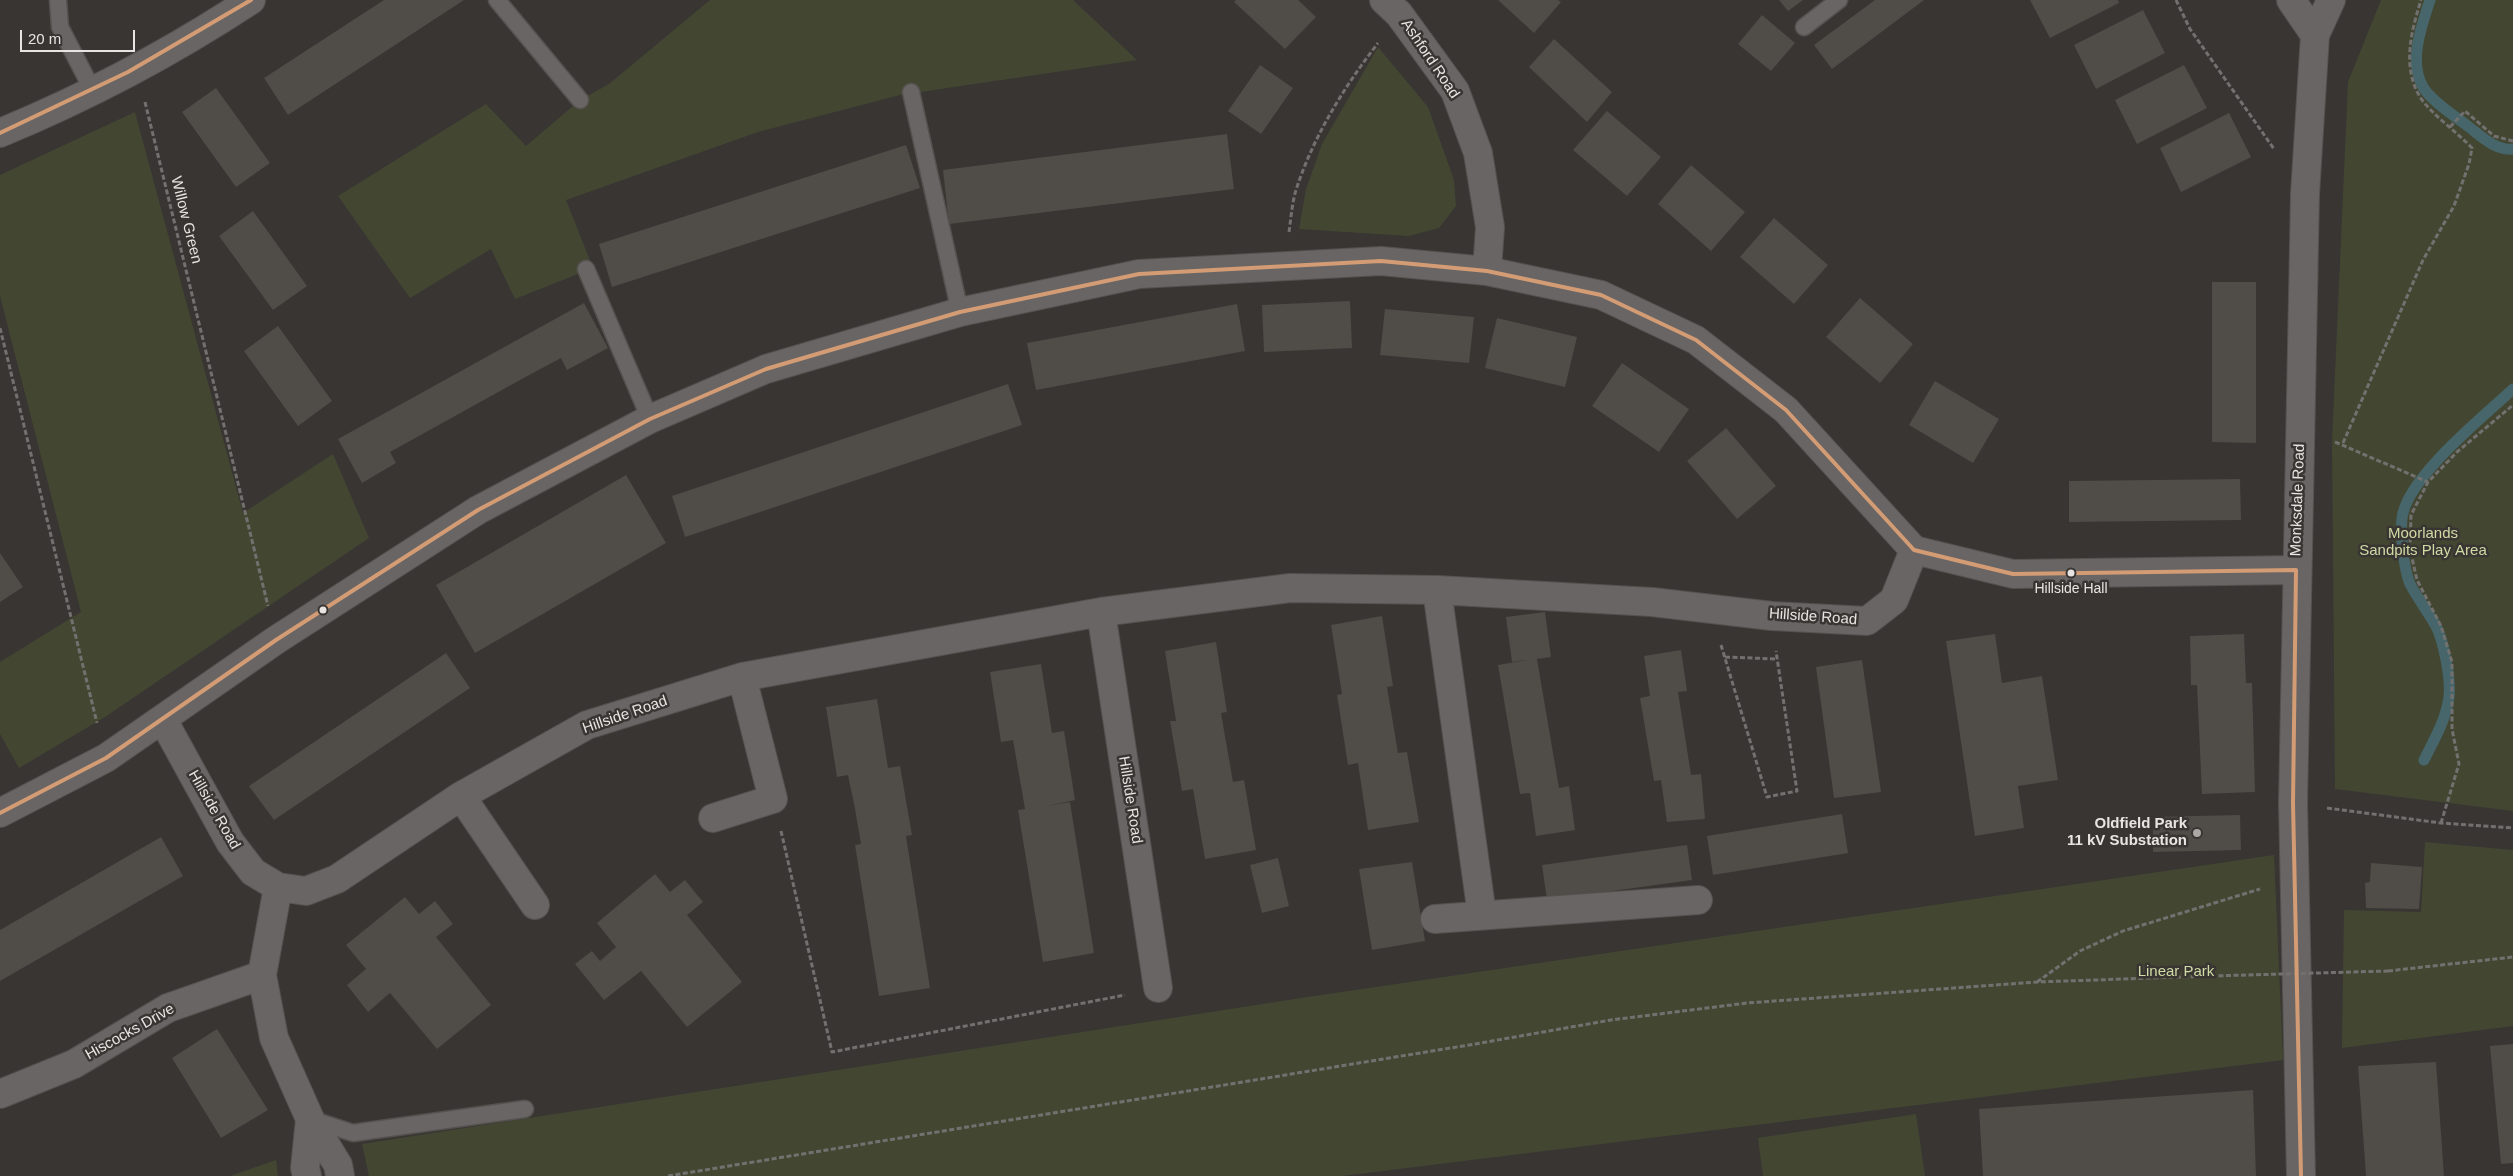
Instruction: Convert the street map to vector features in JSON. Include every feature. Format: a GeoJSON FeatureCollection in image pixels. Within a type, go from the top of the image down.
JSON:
{"type":"FeatureCollection","features":[{"type":"Feature","properties":{"kind":"street"},"geometry":{"type":"LineString","coordinates":[[0,133],[54,111],[137,68],[219,21],[250,0]]}},
{"type":"Feature","properties":{"kind":"street"},"geometry":{"type":"LineString","coordinates":[[2291,0],[2315,35]]}},
{"type":"Feature","properties":{"kind":"street","name":"Monksdale Road"},"geometry":{"type":"LineString","coordinates":[[2301,1176],[2293,803],[2296,570],[2305,194],[2315,35],[2331,0]]}},
{"type":"Feature","properties":{"kind":"street","name":"Ashford Road"},"geometry":{"type":"LineString","coordinates":[[1392,7],[1455,92],[1478,153],[1490,228],[1487,271]]}},
{"type":"Feature","properties":{"kind":"street"},"geometry":{"type":"LineString","coordinates":[[0,813],[106,758],[276,640],[478,510],[650,419],[766,368],[960,312],[1139,274],[1381,261],[1487,271],[1601,295],[1696,340],[1786,410],[1914,550],[2013,574],[2296,570]]}},
{"type":"Feature","properties":{"kind":"street","name":"Hillside Road"},"geometry":{"type":"LineString","coordinates":[[163,720],[230,842],[253,872],[278,886],[306,891],[337,879],[461,796],[587,725],[742,677],[1101,612],[1290,588],[1437,590],[1652,602],[1772,616],[1867,621],[1894,600],[1914,550]]}},
{"type":"Feature","properties":{"kind":"street"},"geometry":{"type":"LineString","coordinates":[[1437,590],[1482,915]]}},
{"type":"Feature","properties":{"kind":"street","name":"Hillside Road"},"geometry":{"type":"LineString","coordinates":[[1101,612],[1158,988]]}},
{"type":"Feature","properties":{"kind":"street"},"geometry":{"type":"LineString","coordinates":[[712,818],[773,798],[742,677]]}},
{"type":"Feature","properties":{"kind":"street"},"geometry":{"type":"LineString","coordinates":[[461,796],[535,905]]}},
{"type":"Feature","properties":{"kind":"street"},"geometry":{"type":"LineString","coordinates":[[278,886],[262,975],[274,1038],[310,1119],[338,1165],[340,1176]]}},
{"type":"Feature","properties":{"kind":"street"},"geometry":{"type":"LineString","coordinates":[[1435,919],[1698,900]]}},
{"type":"Feature","properties":{"kind":"street","name":"Hiscocks Drive"},"geometry":{"type":"LineString","coordinates":[[3,1086],[74,1064],[168,1008],[262,975]]}},
{"type":"Feature","properties":{"kind":"street"},"geometry":{"type":"LineString","coordinates":[[307,1176],[305,1168],[310,1119]]}},
{"type":"Feature","properties":{"kind":"lane"},"geometry":{"type":"LineString","coordinates":[[58,0],[60,26],[93,91]]}},
{"type":"Feature","properties":{"kind":"lane"},"geometry":{"type":"LineString","coordinates":[[497,0],[580,100]]}},
{"type":"Feature","properties":{"kind":"lane"},"geometry":{"type":"LineString","coordinates":[[1804,27],[1839,0]]}},
{"type":"Feature","properties":{"kind":"lane"},"geometry":{"type":"LineString","coordinates":[[911,92],[960,312]]}},
{"type":"Feature","properties":{"kind":"lane"},"geometry":{"type":"LineString","coordinates":[[586,269],[650,419]]}},
{"type":"Feature","properties":{"kind":"lane"},"geometry":{"type":"LineString","coordinates":[[310,1119],[352,1133],[525,1109]]}},
{"type":"Feature","properties":{"kind":"path"},"geometry":{"type":"LineString","coordinates":[[2176,0],[2190,29],[2305,194]]}},
{"type":"Feature","properties":{"kind":"path"},"geometry":{"type":"LineString","coordinates":[[2343,443],[2423,260],[2454,206],[2469,164],[2472,148],[2452,125],[2422,100],[2410,62],[2409,44],[2421,0]]}},
{"type":"Feature","properties":{"kind":"path"},"geometry":{"type":"LineString","coordinates":[[1283,265],[1296,190],[1318,139],[1349,80],[1392,7]]}},
{"type":"Feature","properties":{"kind":"path","name":"Willow Green"},"geometry":{"type":"LineString","coordinates":[[137,68],[276,640]]}},
{"type":"Feature","properties":{"kind":"path"},"geometry":{"type":"LineString","coordinates":[[2452,125],[2465,111],[2494,136],[2513,141]]}},
{"type":"Feature","properties":{"kind":"path"},"geometry":{"type":"LineString","coordinates":[[0,328],[106,758]]}},
{"type":"Feature","properties":{"kind":"path"},"geometry":{"type":"LineString","coordinates":[[2441,823],[2459,764],[2452,729],[2452,662],[2441,626],[2416,580],[2410,549],[2411,515],[2426,481],[2456,452],[2513,406]]}},
{"type":"Feature","properties":{"kind":"path"},"geometry":{"type":"LineString","coordinates":[[2300,434],[2343,443],[2426,481]]}},
{"type":"Feature","properties":{"kind":"path"},"geometry":{"type":"LineString","coordinates":[[1709,608],[1767,797],[1797,792],[1772,616]]}},
{"type":"Feature","properties":{"kind":"path"},"geometry":{"type":"LineString","coordinates":[[1725,657],[1778,659]]}},
{"type":"Feature","properties":{"kind":"path"},"geometry":{"type":"LineString","coordinates":[[773,798],[832,1052],[1158,988]]}},
{"type":"Feature","properties":{"kind":"path"},"geometry":{"type":"LineString","coordinates":[[2293,803],[2441,823],[2513,828]]}},
{"type":"Feature","properties":{"kind":"path"},"geometry":{"type":"LineString","coordinates":[[2037,982],[2080,951],[2123,931],[2253,890],[2296,884]]}},
{"type":"Feature","properties":{"kind":"path"},"geometry":{"type":"LineString","coordinates":[[668,1176],[1611,1020],[1747,1003],[2037,982],[2388,971],[2513,957]]}},
{"type":"Feature","properties":{"kind":"green space"},"geometry":{"type":"Polygon","coordinates":[[[710,0],[1073,0],[1137,60],[900,95],[758,132],[566,200],[593,268],[515,299],[491,249],[410,298],[338,196],[486,104],[526,146],[580,100],[609,84],[710,0]]]}},
{"type":"Feature","properties":{"kind":"green space","name":"Moorlands Sandpits Play Area"},"geometry":{"type":"Polygon","coordinates":[[[2381,0],[2513,0],[2513,811],[2335,789],[2332,441],[2348,82],[2381,0]]]}},
{"type":"Feature","properties":{"kind":"green space"},"geometry":{"type":"Polygon","coordinates":[[[1378,47],[1428,107],[1454,180],[1456,206],[1439,228],[1409,236],[1299,229],[1306,189],[1322,144],[1378,47]]]}},
{"type":"Feature","properties":{"kind":"green space"},"geometry":{"type":"Polygon","coordinates":[[[135,112],[243,513],[333,454],[369,538],[105,717],[19,768],[0,734],[0,662],[81,612],[0,296],[0,175],[135,112]]]}},
{"type":"Feature","properties":{"kind":"green space"},"geometry":{"type":"Polygon","coordinates":[[[2425,842],[2513,850],[2513,1026],[2342,1048],[2344,910],[2421,912],[2425,842]]]}},
{"type":"Feature","properties":{"kind":"green space","name":"Linear Park"},"geometry":{"type":"Polygon","coordinates":[[[2274,855],[2283,1060],[1342,1176],[369,1176],[362,1144],[1301,998],[2274,855]]]}},
{"type":"Feature","properties":{"kind":"green space"},"geometry":{"type":"Polygon","coordinates":[[[1916,1114],[1925,1176],[1763,1176],[1758,1138],[1916,1114]]]}},
{"type":"Feature","properties":{"kind":"green space"},"geometry":{"type":"Polygon","coordinates":[[[276,1160],[278,1176],[230,1176],[276,1160]]]}},
{"type":"Feature","properties":{"kind":"building"},"geometry":{"type":"Polygon","coordinates":[[[384,0],[464,0],[288,115],[264,78],[384,0]]]}},
{"type":"Feature","properties":{"kind":"building"},"geometry":{"type":"Polygon","coordinates":[[[1236,0],[1298,0],[1316,17],[1285,49],[1234,2],[1236,0]]]}},
{"type":"Feature","properties":{"kind":"building"},"geometry":{"type":"Polygon","coordinates":[[[1498,0],[1558,0],[1561,2],[1534,33],[1498,0]]]}},
{"type":"Feature","properties":{"kind":"building"},"geometry":{"type":"Polygon","coordinates":[[[1779,0],[1803,0],[1788,11],[1779,0]]]}},
{"type":"Feature","properties":{"kind":"building"},"geometry":{"type":"Polygon","coordinates":[[[1875,0],[1924,0],[1832,69],[1814,45],[1875,0]]]}},
{"type":"Feature","properties":{"kind":"building"},"geometry":{"type":"Polygon","coordinates":[[[2030,0],[2118,0],[2119,3],[2050,38],[2030,0]]]}},
{"type":"Feature","properties":{"kind":"building"},"geometry":{"type":"Polygon","coordinates":[[[2143,10],[2165,53],[2096,89],[2074,45],[2143,10]]]}},
{"type":"Feature","properties":{"kind":"building"},"geometry":{"type":"Polygon","coordinates":[[[1762,15],[1795,43],[1771,71],[1738,44],[1762,15]]]}},
{"type":"Feature","properties":{"kind":"building"},"geometry":{"type":"Polygon","coordinates":[[[1554,39],[1612,92],[1587,122],[1529,67],[1554,39]]]}},
{"type":"Feature","properties":{"kind":"building"},"geometry":{"type":"Polygon","coordinates":[[[1260,65],[1293,88],[1261,134],[1228,111],[1260,65]]]}},
{"type":"Feature","properties":{"kind":"building"},"geometry":{"type":"Polygon","coordinates":[[[2184,65],[2207,108],[2137,144],[2115,100],[2184,65]]]}},
{"type":"Feature","properties":{"kind":"building"},"geometry":{"type":"Polygon","coordinates":[[[216,88],[270,163],[236,187],[182,112],[216,88]]]}},
{"type":"Feature","properties":{"kind":"building"},"geometry":{"type":"Polygon","coordinates":[[[1607,111],[1661,157],[1627,196],[1573,150],[1607,111]]]}},
{"type":"Feature","properties":{"kind":"building"},"geometry":{"type":"Polygon","coordinates":[[[2229,113],[2251,157],[2181,192],[2160,148],[2229,113]]]}},
{"type":"Feature","properties":{"kind":"building"},"geometry":{"type":"Polygon","coordinates":[[[1227,134],[1234,189],[949,224],[943,170],[1227,134]]]}},
{"type":"Feature","properties":{"kind":"building"},"geometry":{"type":"Polygon","coordinates":[[[906,145],[920,188],[612,287],[599,244],[906,145]]]}},
{"type":"Feature","properties":{"kind":"building"},"geometry":{"type":"Polygon","coordinates":[[[1691,165],[1745,212],[1711,251],[1658,204],[1691,165]]]}},
{"type":"Feature","properties":{"kind":"building"},"geometry":{"type":"Polygon","coordinates":[[[253,211],[307,286],[273,310],[219,236],[253,211]]]}},
{"type":"Feature","properties":{"kind":"building"},"geometry":{"type":"Polygon","coordinates":[[[1774,218],[1828,265],[1794,304],[1740,257],[1774,218]]]}},
{"type":"Feature","properties":{"kind":"building"},"geometry":{"type":"Polygon","coordinates":[[[2212,282],[2256,282],[2256,443],[2212,442],[2212,282]]]}},
{"type":"Feature","properties":{"kind":"building"},"geometry":{"type":"Polygon","coordinates":[[[1860,298],[1913,344],[1880,383],[1826,337],[1860,298]]]}},
{"type":"Feature","properties":{"kind":"building"},"geometry":{"type":"Polygon","coordinates":[[[1350,301],[1352,348],[1264,352],[1262,305],[1350,301]]]}},
{"type":"Feature","properties":{"kind":"building"},"geometry":{"type":"Polygon","coordinates":[[[584,303],[608,348],[567,370],[561,358],[520,380],[390,452],[396,463],[362,483],[338,439],[584,303]]]}},
{"type":"Feature","properties":{"kind":"building"},"geometry":{"type":"Polygon","coordinates":[[[1237,304],[1245,351],[1036,390],[1027,343],[1237,304]]]}},
{"type":"Feature","properties":{"kind":"building"},"geometry":{"type":"Polygon","coordinates":[[[1385,309],[1474,317],[1469,363],[1380,355],[1385,309]]]}},
{"type":"Feature","properties":{"kind":"building"},"geometry":{"type":"Polygon","coordinates":[[[1497,318],[1577,337],[1565,387],[1485,368],[1497,318]]]}},
{"type":"Feature","properties":{"kind":"building"},"geometry":{"type":"Polygon","coordinates":[[[278,326],[332,401],[298,426],[244,351],[278,326]]]}},
{"type":"Feature","properties":{"kind":"building"},"geometry":{"type":"Polygon","coordinates":[[[1622,363],[1689,409],[1659,452],[1592,406],[1622,363]]]}},
{"type":"Feature","properties":{"kind":"building"},"geometry":{"type":"Polygon","coordinates":[[[1935,381],[1999,419],[1973,463],[1909,425],[1935,381]]]}},
{"type":"Feature","properties":{"kind":"building"},"geometry":{"type":"Polygon","coordinates":[[[1008,384],[1022,425],[685,537],[672,496],[1008,384]]]}},
{"type":"Feature","properties":{"kind":"building"},"geometry":{"type":"Polygon","coordinates":[[[1726,428],[1776,486],[1737,519],[1687,461],[1726,428]]]}},
{"type":"Feature","properties":{"kind":"building"},"geometry":{"type":"Polygon","coordinates":[[[626,475],[666,543],[475,653],[436,585],[626,475]]]}},
{"type":"Feature","properties":{"kind":"building"},"geometry":{"type":"Polygon","coordinates":[[[2240,479],[2241,520],[2069,522],[2069,481],[2240,479]]]}},
{"type":"Feature","properties":{"kind":"building"},"geometry":{"type":"Polygon","coordinates":[[[0,553],[23,587],[0,602],[0,553]]]}},
{"type":"Feature","properties":{"kind":"building"},"geometry":{"type":"Polygon","coordinates":[[[1545,612],[1551,657],[1537,659],[1559,788],[1569,786],[1575,830],[1536,836],[1530,793],[1520,794],[1498,665],[1527,660],[1512,662],[1506,617],[1545,612]]]}},
{"type":"Feature","properties":{"kind":"building"},"geometry":{"type":"Polygon","coordinates":[[[1382,616],[1393,686],[1387,687],[1398,753],[1407,752],[1419,822],[1368,830],[1358,763],[1348,765],[1337,695],[1342,694],[1331,625],[1382,616]]]}},
{"type":"Feature","properties":{"kind":"building"},"geometry":{"type":"Polygon","coordinates":[[[1995,634],[2002,683],[2042,676],[2058,780],[2018,786],[2024,828],[1975,836],[1946,641],[1995,634]]]}},
{"type":"Feature","properties":{"kind":"building"},"geometry":{"type":"Polygon","coordinates":[[[2244,634],[2246,683],[2252,683],[2255,792],[2202,794],[2197,685],[2191,685],[2190,636],[2244,634]]]}},
{"type":"Feature","properties":{"kind":"building"},"geometry":{"type":"Polygon","coordinates":[[[1216,642],[1227,712],[1221,713],[1233,782],[1244,780],[1256,850],[1205,859],[1193,789],[1182,791],[1170,721],[1176,721],[1165,651],[1216,642]]]}},
{"type":"Feature","properties":{"kind":"building"},"geometry":{"type":"Polygon","coordinates":[[[1681,650],[1687,691],[1678,692],[1691,775],[1701,774],[1705,819],[1667,822],[1661,780],[1654,781],[1640,698],[1650,696],[1644,656],[1681,650]]]}},
{"type":"Feature","properties":{"kind":"building"},"geometry":{"type":"Polygon","coordinates":[[[446,653],[470,688],[274,820],[249,786],[446,653]]]}},
{"type":"Feature","properties":{"kind":"building"},"geometry":{"type":"Polygon","coordinates":[[[1862,660],[1881,792],[1834,798],[1816,667],[1862,660]]]}},
{"type":"Feature","properties":{"kind":"building"},"geometry":{"type":"Polygon","coordinates":[[[1041,664],[1052,733],[1064,731],[1075,800],[1047,806],[1070,802],[1094,953],[1043,962],[1018,810],[1025,809],[1013,740],[1001,742],[990,672],[1041,664]]]}},
{"type":"Feature","properties":{"kind":"building"},"geometry":{"type":"Polygon","coordinates":[[[877,699],[888,768],[900,766],[912,835],[906,836],[930,988],[879,996],[855,845],[861,844],[855,809],[848,775],[837,777],[826,707],[877,699]]]}},
{"type":"Feature","properties":{"kind":"building"},"geometry":{"type":"Polygon","coordinates":[[[1842,814],[1848,853],[1713,875],[1707,836],[1842,814]]]}},
{"type":"Feature","properties":{"kind":"building","name":"Oldfield Park 11 kV Substation"},"geometry":{"type":"Polygon","coordinates":[[[2240,815],[2241,850],[2153,852],[2153,817],[2240,815]]]}},
{"type":"Feature","properties":{"kind":"building"},"geometry":{"type":"Polygon","coordinates":[[[161,837],[183,876],[0,981],[0,930],[161,837]]]}},
{"type":"Feature","properties":{"kind":"building"},"geometry":{"type":"Polygon","coordinates":[[[1687,845],[1692,880],[1547,900],[1542,865],[1687,845]]]}},
{"type":"Feature","properties":{"kind":"building"},"geometry":{"type":"Polygon","coordinates":[[[1278,858],[1289,906],[1262,913],[1250,865],[1278,858]]]}},
{"type":"Feature","properties":{"kind":"building"},"geometry":{"type":"Polygon","coordinates":[[[1412,862],[1425,941],[1372,950],[1359,869],[1412,862]]]}},
{"type":"Feature","properties":{"kind":"building"},"geometry":{"type":"Polygon","coordinates":[[[2371,863],[2422,867],[2419,909],[2366,908],[2365,883],[2370,882],[2371,863]]]}},
{"type":"Feature","properties":{"kind":"building"},"geometry":{"type":"Polygon","coordinates":[[[655,874],[670,892],[685,880],[703,902],[687,915],[742,982],[687,1027],[641,971],[604,1000],[575,964],[592,951],[600,961],[616,947],[597,923],[655,874]]]}},
{"type":"Feature","properties":{"kind":"building"},"geometry":{"type":"Polygon","coordinates":[[[405,897],[419,914],[435,901],[453,924],[436,937],[491,1005],[437,1049],[390,993],[368,1012],[347,985],[366,969],[346,945],[405,897]]]}},
{"type":"Feature","properties":{"kind":"building"},"geometry":{"type":"Polygon","coordinates":[[[217,1029],[268,1110],[221,1138],[172,1058],[217,1029]]]}},
{"type":"Feature","properties":{"kind":"building"},"geometry":{"type":"Polygon","coordinates":[[[2513,1044],[2513,1163],[2501,1164],[2490,1046],[2513,1044]]]}},
{"type":"Feature","properties":{"kind":"building"},"geometry":{"type":"Polygon","coordinates":[[[2436,1062],[2444,1176],[2366,1176],[2358,1066],[2436,1062]]]}},
{"type":"Feature","properties":{"kind":"building"},"geometry":{"type":"Polygon","coordinates":[[[2253,1090],[2256,1176],[1983,1176],[1979,1109],[2253,1090]]]}},
{"type":"Feature","properties":{"kind":"waterway"},"geometry":{"type":"LineString","coordinates":[[2430,0],[2420,32],[2417,55],[2419,77],[2423,87],[2438,103],[2484,139],[2495,146],[2513,149]]}},
{"type":"Feature","properties":{"kind":"waterway"},"geometry":{"type":"LineString","coordinates":[[2424,760],[2445,714],[2449,697],[2449,681],[2439,633],[2413,590],[2408,578],[2402,538],[2403,513],[2409,498],[2434,464],[2467,430],[2513,389]]}},
{"type":"Feature","properties":{"kind":"transit line"},"geometry":{"type":"LineString","coordinates":[[0,133],[128,72],[251,0]]}},
{"type":"Feature","properties":{"kind":"transit line"},"geometry":{"type":"LineString","coordinates":[[0,813],[106,758],[276,640],[478,510],[650,419],[766,369],[960,312],[1139,274],[1381,261],[1487,271],[1601,295],[1696,340],[1786,410],[1914,550]]}},
{"type":"Feature","properties":{"kind":"transit line"},"geometry":{"type":"LineString","coordinates":[[1914,550],[2013,574],[2296,570]]}},
{"type":"Feature","properties":{"kind":"transit line"},"geometry":{"type":"LineString","coordinates":[[2296,570],[2293,803],[2301,1176]]}},
{"type":"Feature","properties":{"kind":"place","name":"Hillside Hall"},"geometry":{"type":"Point","coordinates":[2071,573]}},
{"type":"Feature","properties":{"kind":"place","name":"Oldfield Park 11 kV Substation"},"geometry":{"type":"Point","coordinates":[2197,833]}}]}
